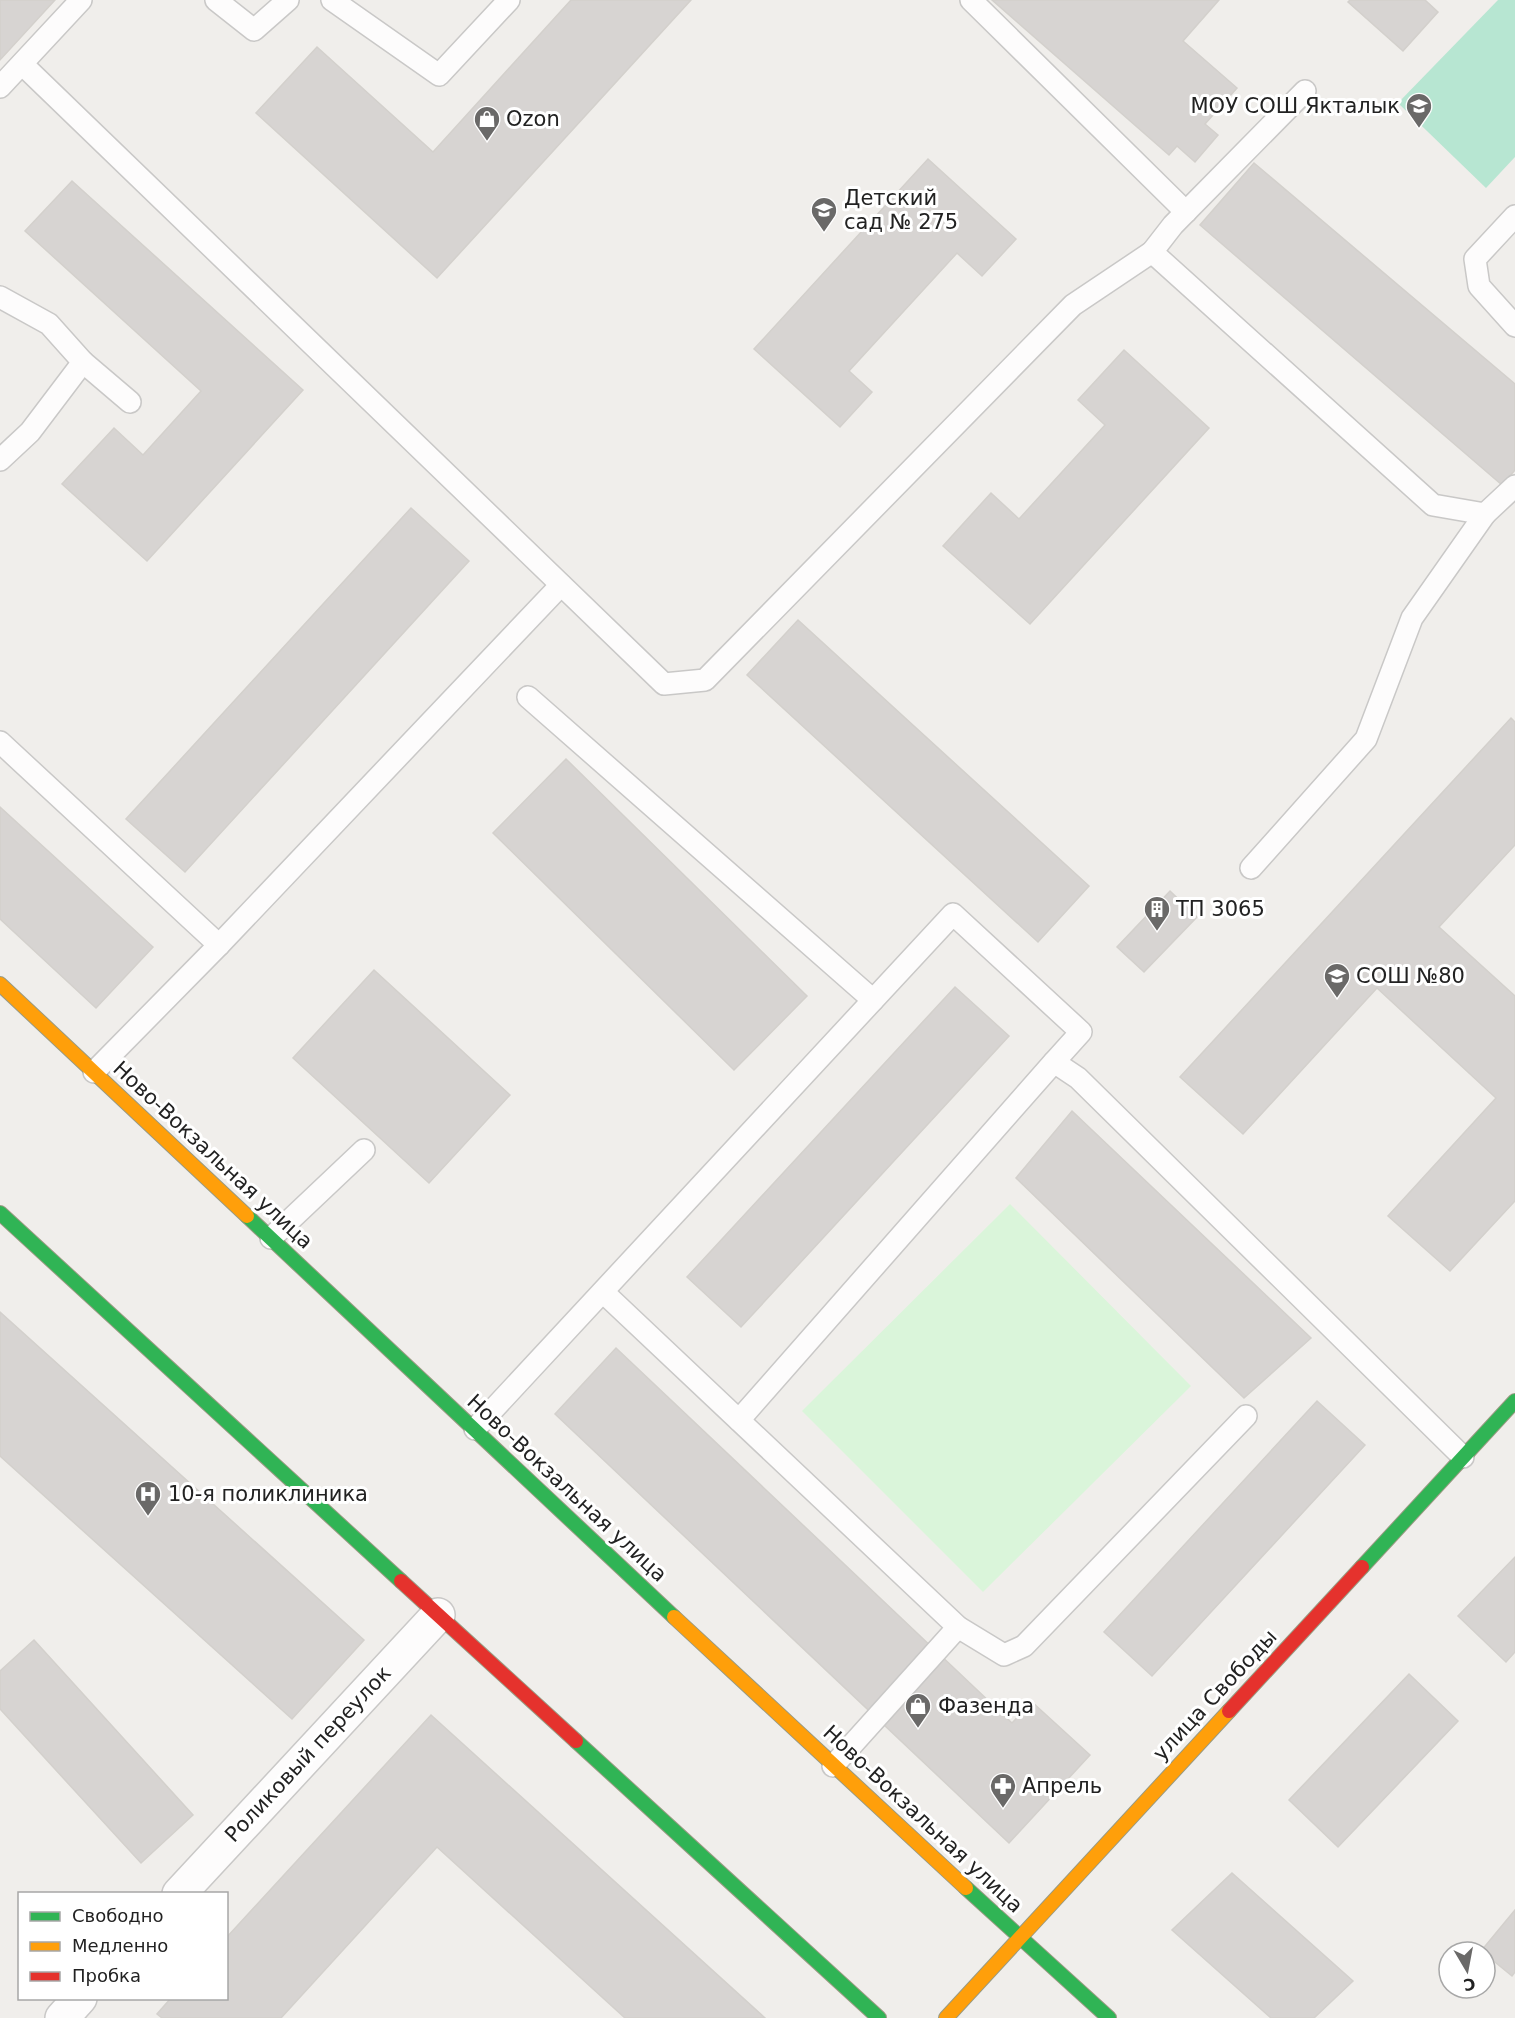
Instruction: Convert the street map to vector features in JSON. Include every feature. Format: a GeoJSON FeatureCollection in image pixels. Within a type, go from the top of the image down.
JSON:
{"type":"FeatureCollection","features":[{"type":"Feature","properties":{"kind":"main road","name":"Ново-Вокзальная улица"},"geometry":{"type":"LineString","coordinates":[[0,984],[833,1766],[1109,2018]]}},
{"type":"Feature","properties":{"kind":"main road"},"geometry":{"type":"LineString","coordinates":[[0,1213],[879,2018]]}},
{"type":"Feature","properties":{"kind":"main road","name":"улица Свободы"},"geometry":{"type":"LineString","coordinates":[[946,2018],[1515,1401]]}},
{"type":"Feature","properties":{"kind":"street","name":"Роликовый переулок"},"geometry":{"type":"LineString","coordinates":[[179,1892],[438,1615]]}},
{"type":"Feature","properties":{"kind":"street"},"geometry":{"type":"LineString","coordinates":[[62,2018],[78,2000]]}},
{"type":"Feature","properties":{"kind":"lane"},"geometry":{"type":"LineString","coordinates":[[0,87],[81,0]]}},
{"type":"Feature","properties":{"kind":"lane"},"geometry":{"type":"LineString","coordinates":[[216,0],[254,30],[288,0]]}},
{"type":"Feature","properties":{"kind":"lane"},"geometry":{"type":"LineString","coordinates":[[332,0],[439,75],[509,0]]}},
{"type":"Feature","properties":{"kind":"lane"},"geometry":{"type":"LineString","coordinates":[[971,0],[1186,212]]}},
{"type":"Feature","properties":{"kind":"lane"},"geometry":{"type":"LineString","coordinates":[[22,64],[664,684],[705,680],[1074,305],[1152,252],[1173,225],[1305,91]]}},
{"type":"Feature","properties":{"kind":"lane"},"geometry":{"type":"LineString","coordinates":[[1515,216],[1475,260],[1479,286],[1515,326]]}},
{"type":"Feature","properties":{"kind":"lane"},"geometry":{"type":"LineString","coordinates":[[1152,252],[1433,505],[1485,514]]}},
{"type":"Feature","properties":{"kind":"lane"},"geometry":{"type":"LineString","coordinates":[[0,297],[49,324],[83,362],[130,402]]}},
{"type":"Feature","properties":{"kind":"lane"},"geometry":{"type":"LineString","coordinates":[[0,460],[30,432],[83,362]]}},
{"type":"Feature","properties":{"kind":"lane"},"geometry":{"type":"LineString","coordinates":[[1251,868],[1366,739],[1412,618],[1485,514],[1515,486]]}},
{"type":"Feature","properties":{"kind":"lane"},"geometry":{"type":"LineString","coordinates":[[94,1072],[219,945],[561,585]]}},
{"type":"Feature","properties":{"kind":"lane"},"geometry":{"type":"LineString","coordinates":[[528,697],[873,1000]]}},
{"type":"Feature","properties":{"kind":"lane"},"geometry":{"type":"LineString","coordinates":[[0,742],[219,945]]}},
{"type":"Feature","properties":{"kind":"lane"},"geometry":{"type":"LineString","coordinates":[[475,1429],[953,914],[1081,1032],[739,1420]]}},
{"type":"Feature","properties":{"kind":"lane"},"geometry":{"type":"LineString","coordinates":[[1053,1062],[1078,1078],[1463,1457]]}},
{"type":"Feature","properties":{"kind":"lane"},"geometry":{"type":"LineString","coordinates":[[272,1238],[364,1150]]}},
{"type":"Feature","properties":{"kind":"lane"},"geometry":{"type":"LineString","coordinates":[[603,1292],[958,1627],[1004,1655],[1024,1646],[1246,1416]]}},
{"type":"Feature","properties":{"kind":"lane"},"geometry":{"type":"LineString","coordinates":[[833,1766],[958,1627]]}},
{"type":"Feature","properties":{"kind":"green space"},"geometry":{"type":"Polygon","coordinates":[[[1498,0],[1515,0],[1515,157],[1486,188],[1398,103],[1498,0]]]}},
{"type":"Feature","properties":{"kind":"green space"},"geometry":{"type":"Polygon","coordinates":[[[1010,1204],[1191,1386],[983,1592],[802,1411],[1010,1204]]]}},
{"type":"Feature","properties":{"kind":"building"},"geometry":{"type":"Polygon","coordinates":[[[0,0],[55,0],[0,60],[0,0]]]}},
{"type":"Feature","properties":{"kind":"building"},"geometry":{"type":"Polygon","coordinates":[[[571,0],[691,0],[437,278],[256,113],[317,47],[433,152],[571,0]]]}},
{"type":"Feature","properties":{"kind":"building"},"geometry":{"type":"Polygon","coordinates":[[[992,0],[1219,0],[1183,41],[1237,88],[1205,124],[1218,135],[1195,162],[1177,146],[1169,155],[992,0]]]}},
{"type":"Feature","properties":{"kind":"building"},"geometry":{"type":"Polygon","coordinates":[[[1350,0],[1425,0],[1438,12],[1403,51],[1348,2],[1350,0]]]}},
{"type":"Feature","properties":{"kind":"building"},"geometry":{"type":"Polygon","coordinates":[[[928,159],[1016,239],[982,276],[957,253],[849,371],[872,392],[840,427],[754,349],[928,159]]]}},
{"type":"Feature","properties":{"kind":"building"},"geometry":{"type":"Polygon","coordinates":[[[1254,163],[1515,384],[1515,470],[1502,485],[1200,225],[1254,163]]]}},
{"type":"Feature","properties":{"kind":"building"},"geometry":{"type":"Polygon","coordinates":[[[72,181],[303,390],[147,561],[62,484],[114,428],[143,455],[201,391],[25,231],[72,181]]]}},
{"type":"Feature","properties":{"kind":"building"},"geometry":{"type":"Polygon","coordinates":[[[1124,350],[1209,428],[1030,624],[943,546],[991,493],[1019,519],[1105,425],[1078,400],[1124,350]]]}},
{"type":"Feature","properties":{"kind":"building"},"geometry":{"type":"Polygon","coordinates":[[[411,508],[469,561],[185,872],[126,819],[411,508]]]}},
{"type":"Feature","properties":{"kind":"building"},"geometry":{"type":"Polygon","coordinates":[[[798,620],[1089,886],[1038,942],[747,675],[798,620]]]}},
{"type":"Feature","properties":{"kind":"building"},"geometry":{"type":"Polygon","coordinates":[[[1511,718],[1515,722],[1515,845],[1439,927],[1515,996],[1515,1201],[1450,1271],[1388,1216],[1496,1098],[1377,988],[1243,1134],[1180,1077],[1511,718]]]}},
{"type":"Feature","properties":{"kind":"building"},"geometry":{"type":"Polygon","coordinates":[[[566,759],[807,996],[734,1070],[493,833],[566,759]]]}},
{"type":"Feature","properties":{"kind":"building"},"geometry":{"type":"Polygon","coordinates":[[[0,807],[153,947],[96,1008],[0,919],[0,807]]]}},
{"type":"Feature","properties":{"kind":"building","name":"ТП 3065"},"geometry":{"type":"Polygon","coordinates":[[[1170,891],[1197,917],[1144,972],[1117,947],[1170,891]]]}},
{"type":"Feature","properties":{"kind":"building"},"geometry":{"type":"Polygon","coordinates":[[[374,970],[510,1095],[429,1183],[293,1058],[374,970]]]}},
{"type":"Feature","properties":{"kind":"building"},"geometry":{"type":"Polygon","coordinates":[[[955,987],[1009,1036],[741,1327],[687,1277],[955,987]]]}},
{"type":"Feature","properties":{"kind":"building"},"geometry":{"type":"Polygon","coordinates":[[[1072,1111],[1311,1338],[1244,1398],[1016,1178],[1072,1111]]]}},
{"type":"Feature","properties":{"kind":"building"},"geometry":{"type":"Polygon","coordinates":[[[0,1312],[364,1640],[292,1719],[0,1456],[0,1312]]]}},
{"type":"Feature","properties":{"kind":"building"},"geometry":{"type":"Polygon","coordinates":[[[616,1348],[1012,1723],[1032,1702],[1090,1755],[1009,1843],[555,1414],[616,1348]]]}},
{"type":"Feature","properties":{"kind":"building"},"geometry":{"type":"Polygon","coordinates":[[[1317,1401],[1365,1445],[1152,1676],[1104,1632],[1317,1401]]]}},
{"type":"Feature","properties":{"kind":"building"},"geometry":{"type":"Polygon","coordinates":[[[1515,1557],[1515,1652],[1506,1662],[1458,1616],[1515,1557]]]}},
{"type":"Feature","properties":{"kind":"building"},"geometry":{"type":"Polygon","coordinates":[[[34,1640],[193,1815],[141,1863],[0,1709],[0,1671],[34,1640]]]}},
{"type":"Feature","properties":{"kind":"building"},"geometry":{"type":"Polygon","coordinates":[[[1409,1674],[1458,1721],[1338,1847],[1289,1800],[1409,1674]]]}},
{"type":"Feature","properties":{"kind":"building"},"geometry":{"type":"Polygon","coordinates":[[[431,1715],[765,2018],[625,2018],[437,1847],[281,2018],[162,2018],[157,2014],[169,2000],[228,2000],[228,1936],[431,1715]]]}},
{"type":"Feature","properties":{"kind":"building"},"geometry":{"type":"Polygon","coordinates":[[[1232,1873],[1353,1981],[1314,2018],[1271,2018],[1172,1930],[1232,1873]]]}},
{"type":"Feature","properties":{"kind":"building"},"geometry":{"type":"Polygon","coordinates":[[[1515,1910],[1515,1972],[1512,1976],[1497,1964],[1497,1940],[1490,1940],[1515,1910]]]}},
{"type":"Feature","properties":{"kind":"traffic: fast"},"geometry":{"type":"LineString","coordinates":[[0,1213],[401,1581]]}},
{"type":"Feature","properties":{"kind":"traffic: fast"},"geometry":{"type":"LineString","coordinates":[[247,1216],[674,1617]]}},
{"type":"Feature","properties":{"kind":"traffic: fast"},"geometry":{"type":"LineString","coordinates":[[1362,1567],[1515,1401]]}},
{"type":"Feature","properties":{"kind":"traffic: fast"},"geometry":{"type":"LineString","coordinates":[[576,1741],[879,2018]]}},
{"type":"Feature","properties":{"kind":"traffic: fast"},"geometry":{"type":"LineString","coordinates":[[966,1888],[1109,2018]]}},
{"type":"Feature","properties":{"kind":"traffic: slow"},"geometry":{"type":"LineString","coordinates":[[0,984],[247,1216]]}},
{"type":"Feature","properties":{"kind":"traffic: slow"},"geometry":{"type":"LineString","coordinates":[[674,1617],[966,1888]]}},
{"type":"Feature","properties":{"kind":"traffic: slow"},"geometry":{"type":"LineString","coordinates":[[946,2018],[1229,1711]]}},
{"type":"Feature","properties":{"kind":"traffic: jam"},"geometry":{"type":"LineString","coordinates":[[1229,1711],[1362,1567]]}},
{"type":"Feature","properties":{"kind":"traffic: jam"},"geometry":{"type":"LineString","coordinates":[[401,1581],[576,1741]]}},
{"type":"Feature","properties":{"kind":"place","name":"МОУ СОШ Якталык"},"geometry":{"type":"Point","coordinates":[1419,129]}},
{"type":"Feature","properties":{"kind":"place","name":"Ozon"},"geometry":{"type":"Point","coordinates":[487,142]}},
{"type":"Feature","properties":{"kind":"place","name":"Детский сад № 275"},"geometry":{"type":"Point","coordinates":[824,233]}},
{"type":"Feature","properties":{"kind":"place","name":"ТП 3065"},"geometry":{"type":"Point","coordinates":[1157,932]}},
{"type":"Feature","properties":{"kind":"place","name":"СОШ №80"},"geometry":{"type":"Point","coordinates":[1337,999]}},
{"type":"Feature","properties":{"kind":"place","name":"10-я поликлиника"},"geometry":{"type":"Point","coordinates":[148,1517]}},
{"type":"Feature","properties":{"kind":"place","name":"Фазенда"},"geometry":{"type":"Point","coordinates":[918,1729]}},
{"type":"Feature","properties":{"kind":"place","name":"Апрель"},"geometry":{"type":"Point","coordinates":[1003,1809]}}]}
